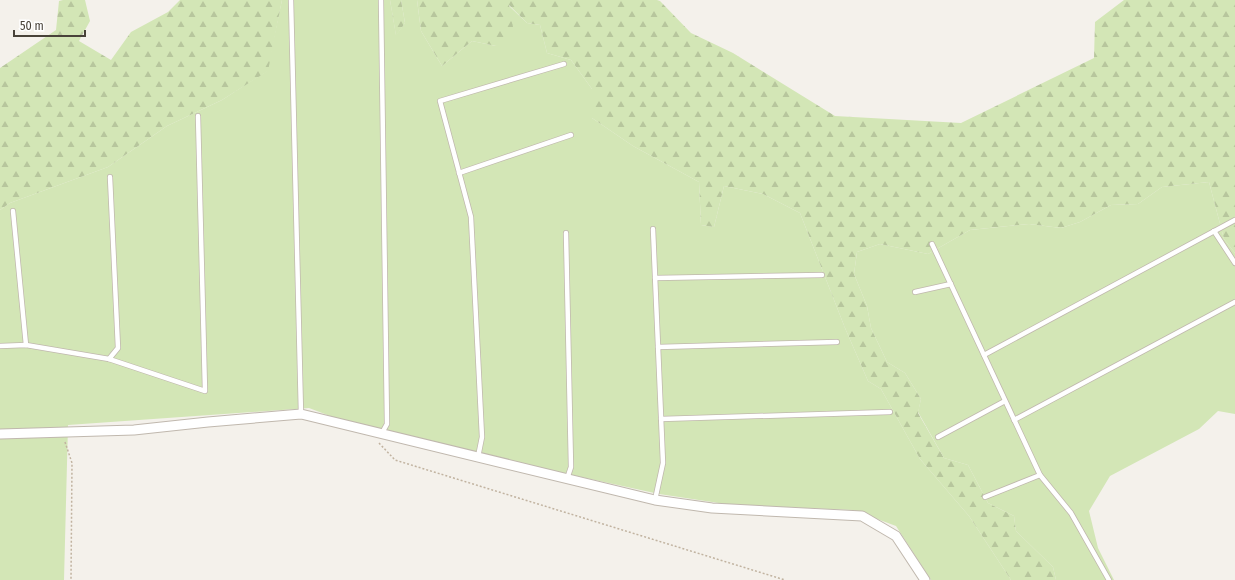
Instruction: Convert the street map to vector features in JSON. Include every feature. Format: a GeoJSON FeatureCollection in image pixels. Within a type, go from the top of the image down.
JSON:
{"type":"FeatureCollection","features":[{"type":"Feature","properties":{"kind":"street"},"geometry":{"type":"LineString","coordinates":[[0,434],[134,430],[301,414],[567,480],[655,500],[712,508],[862,516],[896,536],[925,580]]}},
{"type":"Feature","properties":{"kind":"lane"},"geometry":{"type":"LineString","coordinates":[[291,0],[301,414]]}},
{"type":"Feature","properties":{"kind":"lane"},"geometry":{"type":"LineString","coordinates":[[381,0],[387,424],[382,433]]}},
{"type":"Feature","properties":{"kind":"lane"},"geometry":{"type":"LineString","coordinates":[[478,457],[482,438],[471,217],[440,101],[564,64]]}},
{"type":"Feature","properties":{"kind":"lane"},"geometry":{"type":"LineString","coordinates":[[0,346],[26,345],[109,358],[205,391],[198,116]]}},
{"type":"Feature","properties":{"kind":"lane"},"geometry":{"type":"LineString","coordinates":[[459,173],[571,135]]}},
{"type":"Feature","properties":{"kind":"lane"},"geometry":{"type":"LineString","coordinates":[[109,358],[118,348],[110,176]]}},
{"type":"Feature","properties":{"kind":"lane"},"geometry":{"type":"LineString","coordinates":[[13,211],[26,345]]}},
{"type":"Feature","properties":{"kind":"lane"},"geometry":{"type":"LineString","coordinates":[[984,355],[1235,220]]}},
{"type":"Feature","properties":{"kind":"lane"},"geometry":{"type":"LineString","coordinates":[[652,229],[664,463],[655,500]]}},
{"type":"Feature","properties":{"kind":"lane"},"geometry":{"type":"LineString","coordinates":[[1214,231],[1235,262]]}},
{"type":"Feature","properties":{"kind":"lane"},"geometry":{"type":"LineString","coordinates":[[566,233],[571,467],[567,480]]}},
{"type":"Feature","properties":{"kind":"lane"},"geometry":{"type":"LineString","coordinates":[[932,244],[1040,475],[1071,513],[1109,580]]}},
{"type":"Feature","properties":{"kind":"lane"},"geometry":{"type":"LineString","coordinates":[[655,278],[822,275]]}},
{"type":"Feature","properties":{"kind":"lane"},"geometry":{"type":"LineString","coordinates":[[915,292],[951,284]]}},
{"type":"Feature","properties":{"kind":"lane"},"geometry":{"type":"LineString","coordinates":[[1014,420],[1235,302]]}},
{"type":"Feature","properties":{"kind":"lane"},"geometry":{"type":"LineString","coordinates":[[658,347],[837,342]]}},
{"type":"Feature","properties":{"kind":"lane"},"geometry":{"type":"LineString","coordinates":[[938,437],[1005,401]]}},
{"type":"Feature","properties":{"kind":"lane"},"geometry":{"type":"LineString","coordinates":[[662,419],[890,412]]}},
{"type":"Feature","properties":{"kind":"lane"},"geometry":{"type":"LineString","coordinates":[[985,497],[1040,475]]}},
{"type":"Feature","properties":{"kind":"path"},"geometry":{"type":"LineString","coordinates":[[367,430],[395,460],[785,580]]}},
{"type":"Feature","properties":{"kind":"path"},"geometry":{"type":"LineString","coordinates":[[61,432],[72,463],[72,580]]}},
{"type":"Feature","properties":{"kind":"green space"},"geometry":{"type":"Polygon","coordinates":[[[85,0],[90,21],[79,41],[111,60],[131,32],[168,12],[180,0],[282,0],[268,71],[222,100],[167,126],[108,167],[10,203],[0,210],[0,68],[56,30],[59,1],[85,0]]]}},
{"type":"Feature","properties":{"kind":"green space"},"geometry":{"type":"Polygon","coordinates":[[[282,0],[390,0],[396,35],[405,23],[401,0],[417,0],[421,31],[442,66],[472,41],[496,46],[508,5],[527,23],[540,25],[547,53],[571,60],[592,89],[592,118],[633,146],[699,182],[701,225],[714,227],[724,186],[763,194],[800,213],[845,328],[868,381],[881,389],[920,459],[969,516],[1011,580],[931,580],[896,526],[853,510],[732,505],[659,494],[367,430],[309,408],[68,425],[64,580],[0,580],[0,210],[10,203],[108,167],[167,126],[222,100],[267,71],[282,0]]]}},
{"type":"Feature","properties":{"kind":"green space"},"geometry":{"type":"Polygon","coordinates":[[[390,0],[401,0],[405,23],[396,36],[390,0]]]}},
{"type":"Feature","properties":{"kind":"green space"},"geometry":{"type":"Polygon","coordinates":[[[417,0],[657,0],[660,1],[691,33],[733,53],[835,116],[961,123],[1094,58],[1095,22],[1124,0],[1235,0],[1235,253],[1224,239],[1209,182],[1162,187],[1138,204],[1111,205],[1080,222],[1061,228],[1029,224],[970,230],[928,254],[880,244],[857,252],[854,274],[867,306],[871,328],[887,362],[905,373],[921,399],[918,413],[944,458],[968,465],[988,503],[1014,516],[1016,531],[1053,567],[1056,580],[1011,580],[969,516],[920,459],[881,389],[868,381],[845,328],[800,213],[763,194],[724,186],[714,227],[701,225],[699,182],[633,146],[592,118],[592,89],[571,60],[547,53],[540,25],[527,23],[509,5],[515,38],[496,46],[472,41],[442,66],[421,31],[417,0]]]}},
{"type":"Feature","properties":{"kind":"green space"},"geometry":{"type":"Polygon","coordinates":[[[1209,182],[1224,239],[1235,253],[1235,414],[1218,411],[1199,429],[1110,476],[1089,511],[1098,548],[1114,580],[1056,580],[1053,567],[1016,531],[1014,516],[988,503],[968,465],[944,458],[918,412],[921,399],[905,373],[887,362],[871,328],[867,306],[854,274],[857,252],[880,244],[928,254],[970,230],[1029,224],[1061,228],[1080,222],[1111,205],[1138,204],[1162,187],[1209,182]]]}}]}
